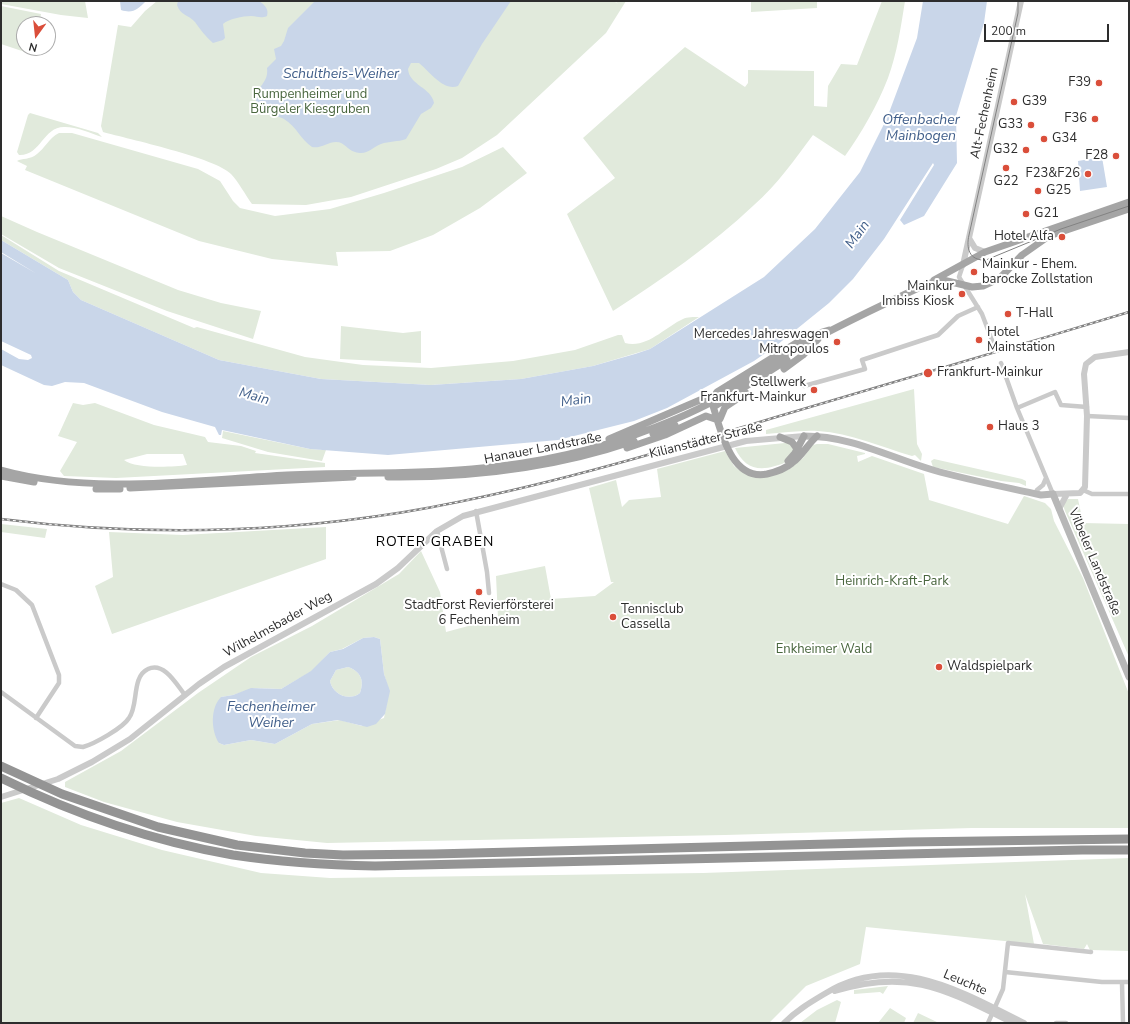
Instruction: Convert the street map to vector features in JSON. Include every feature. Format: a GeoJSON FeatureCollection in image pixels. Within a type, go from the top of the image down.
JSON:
{"type":"FeatureCollection","features":[{"type":"Feature","properties":{"kind":"highway"},"geometry":{"type":"LineString","coordinates":[[1,766],[62,794],[158,827],[237,844],[305,853],[343,855],[434,854],[908,842],[1129,839]]}},
{"type":"Feature","properties":{"kind":"highway"},"geometry":{"type":"LineString","coordinates":[[1,778],[86,815],[156,838],[233,854],[303,863],[390,866],[1059,850],[1129,850]]}},
{"type":"Feature","properties":{"kind":"main road","name":"Hanauer Landstraße"},"geometry":{"type":"LineString","coordinates":[[4,474],[60,486],[106,489],[330,478],[410,478],[490,472],[569,459],[632,441],[687,420],[743,390],[820,338],[927,284],[985,252],[1129,202]]}},
{"type":"Feature","properties":{"kind":"main road"},"geometry":{"type":"LineString","coordinates":[[981,287],[1000,278],[1022,255],[1049,236],[1129,208]]}},
{"type":"Feature","properties":{"kind":"main road"},"geometry":{"type":"LineString","coordinates":[[1016,240],[1022,240],[1025,243],[1025,248],[1022,255]]}},
{"type":"Feature","properties":{"kind":"main road","name":"Hanauer Landstraße"},"geometry":{"type":"LineString","coordinates":[[927,284],[943,280],[972,287],[981,287]]}},
{"type":"Feature","properties":{"kind":"main road"},"geometry":{"type":"LineString","coordinates":[[817,436],[782,465],[759,470],[743,465],[731,451],[712,403],[715,393],[786,349],[816,333],[836,329]]}},
{"type":"Feature","properties":{"kind":"main road","name":"Hanauer Landstraße"},"geometry":{"type":"LineString","coordinates":[[4,474],[65,482],[113,484],[333,473],[402,473],[471,469],[516,463],[575,452],[641,433],[687,414],[719,398],[800,347],[820,338]]}},
{"type":"Feature","properties":{"kind":"main road"},"geometry":{"type":"LineString","coordinates":[[719,420],[726,406],[803,355],[820,338]]}},
{"type":"Feature","properties":{"kind":"main road"},"geometry":{"type":"LineString","coordinates":[[715,393],[717,404],[726,406]]}},
{"type":"Feature","properties":{"kind":"main road"},"geometry":{"type":"LineString","coordinates":[[575,452],[643,426],[700,400],[706,400],[712,403]]}},
{"type":"Feature","properties":{"kind":"main road"},"geometry":{"type":"LineString","coordinates":[[569,459],[604,454],[649,441],[706,416],[719,420]]}},
{"type":"Feature","properties":{"kind":"main road"},"geometry":{"type":"LineString","coordinates":[[800,451],[804,436]]}},
{"type":"Feature","properties":{"kind":"main road","name":"Kilianstädter Straße"},"geometry":{"type":"LineString","coordinates":[[804,436],[817,436],[859,444],[938,471],[1039,492]]}},
{"type":"Feature","properties":{"kind":"main road"},"geometry":{"type":"LineString","coordinates":[[780,437],[792,442],[800,451]]}},
{"type":"Feature","properties":{"kind":"main road"},"geometry":{"type":"LineString","coordinates":[[1039,492],[1053,494]]}},
{"type":"Feature","properties":{"kind":"main road"},"geometry":{"type":"LineString","coordinates":[[1039,492],[1051,500],[1059,509]]}},
{"type":"Feature","properties":{"kind":"main road","name":"Vilbeler Landstraße"},"geometry":{"type":"LineString","coordinates":[[1053,494],[1129,677]]}},
{"type":"Feature","properties":{"kind":"street","name":"Alt-Fechenheim"},"geometry":{"type":"LineString","coordinates":[[963,264],[1021,1]]}},
{"type":"Feature","properties":{"kind":"street","name":"Alt-Fechenheim"},"geometry":{"type":"LineString","coordinates":[[970,230],[971,244],[976,249],[985,252]]}},
{"type":"Feature","properties":{"kind":"street"},"geometry":{"type":"LineString","coordinates":[[963,264],[959,275],[978,307],[993,343]]}},
{"type":"Feature","properties":{"kind":"street"},"geometry":{"type":"LineString","coordinates":[[973,299],[976,291],[981,287]]}},
{"type":"Feature","properties":{"kind":"street"},"geometry":{"type":"LineString","coordinates":[[804,386],[864,368],[862,360],[938,335],[958,316],[978,307]]}},
{"type":"Feature","properties":{"kind":"street"},"geometry":{"type":"LineString","coordinates":[[1053,494],[1080,493],[1085,484],[1087,407],[1084,367],[1089,361],[1095,358],[1129,352]]}},
{"type":"Feature","properties":{"kind":"street","name":"Vilbeler Landstraße"},"geometry":{"type":"LineString","coordinates":[[1001,363],[1017,408],[1053,494]]}},
{"type":"Feature","properties":{"kind":"street"},"geometry":{"type":"LineString","coordinates":[[1017,408],[1055,392],[1061,406],[1087,407]]}},
{"type":"Feature","properties":{"kind":"street"},"geometry":{"type":"LineString","coordinates":[[1087,416],[1129,418]]}},
{"type":"Feature","properties":{"kind":"street","name":"Kilianstädter Straße"},"geometry":{"type":"LineString","coordinates":[[476,511],[740,443],[780,437],[804,436]]}},
{"type":"Feature","properties":{"kind":"street"},"geometry":{"type":"LineString","coordinates":[[1039,492],[1046,478]]}},
{"type":"Feature","properties":{"kind":"street"},"geometry":{"type":"LineString","coordinates":[[1083,490],[1092,494],[1129,494]]}},
{"type":"Feature","properties":{"kind":"street"},"geometry":{"type":"LineString","coordinates":[[1059,509],[1067,494]]}},
{"type":"Feature","properties":{"kind":"street"},"geometry":{"type":"LineString","coordinates":[[476,511],[487,572],[489,593]]}},
{"type":"Feature","properties":{"kind":"street","name":"Wilhelmsbader Weg"},"geometry":{"type":"LineString","coordinates":[[1,797],[58,778],[92,762],[130,739],[185,695],[224,667],[376,584],[398,568],[437,531],[458,518],[476,511]]}},
{"type":"Feature","properties":{"kind":"street"},"geometry":{"type":"LineString","coordinates":[[437,531],[447,569]]}},
{"type":"Feature","properties":{"kind":"street"},"geometry":{"type":"LineString","coordinates":[[1,584],[16,590],[32,605],[59,675],[59,683],[36,718]]}},
{"type":"Feature","properties":{"kind":"street"},"geometry":{"type":"LineString","coordinates":[[1,692],[75,746],[83,747],[112,732],[129,719],[132,714],[140,678],[146,670],[151,668],[162,669],[185,695]]}},
{"type":"Feature","properties":{"kind":"street"},"geometry":{"type":"LineString","coordinates":[[988,1023],[1002,992],[1008,943],[1091,952]]}},
{"type":"Feature","properties":{"kind":"street"},"geometry":{"type":"LineString","coordinates":[[1005,972],[1122,983],[1129,982]]}},
{"type":"Feature","properties":{"kind":"street","name":"Leuchte"},"geometry":{"type":"LineString","coordinates":[[784,1023],[806,1004],[827,992],[866,982],[894,978],[934,987],[955,994],[1024,1023]]}},
{"type":"Feature","properties":{"kind":"street"},"geometry":{"type":"LineString","coordinates":[[1122,983],[1123,1023]]}},
{"type":"Feature","properties":{"kind":"street","name":"Leuchte"},"geometry":{"type":"LineString","coordinates":[[994,1011],[1013,1023]]}},
{"type":"Feature","properties":{"kind":"street"},"geometry":{"type":"LineString","coordinates":[[1056,1023],[1066,1023]]}},
{"type":"Feature","properties":{"kind":"green space"},"geometry":{"type":"Polygon","coordinates":[[[1,1],[85,1],[88,18],[61,15],[1,4],[1,1]]]}},
{"type":"Feature","properties":{"kind":"green space","name":"Rumpenheimer und Bürgeler Kiesgruben"},"geometry":{"type":"Polygon","coordinates":[[[157,1],[614,1],[618,4],[615,1],[626,1],[606,33],[497,135],[462,158],[436,169],[351,197],[306,205],[252,204],[234,177],[222,168],[208,162],[151,144],[103,132],[101,126],[118,25],[131,27],[145,11],[157,1]]]}},
{"type":"Feature","properties":{"kind":"green space"},"geometry":{"type":"Polygon","coordinates":[[[751,1],[817,1],[817,8],[751,12],[751,1]]]}},
{"type":"Feature","properties":{"kind":"green space"},"geometry":{"type":"Polygon","coordinates":[[[882,1],[905,1],[896,50],[888,78],[879,99],[845,156],[813,135],[778,180],[738,220],[686,261],[613,311],[567,214],[615,178],[583,138],[685,47],[745,87],[748,83],[748,70],[814,71],[814,106],[827,107],[828,86],[841,64],[857,65],[882,1]]]}},
{"type":"Feature","properties":{"kind":"green space"},"geometry":{"type":"Polygon","coordinates":[[[1,6],[41,14],[41,16],[16,16],[16,49],[1,44],[1,6]]]}},
{"type":"Feature","properties":{"kind":"green space"},"geometry":{"type":"Polygon","coordinates":[[[30,113],[98,133],[102,137],[84,130],[65,127],[58,128],[52,131],[32,151],[19,155],[17,152],[28,115],[30,113]]]}},
{"type":"Feature","properties":{"kind":"green space"},"geometry":{"type":"Polygon","coordinates":[[[59,133],[72,133],[198,169],[220,181],[233,201],[240,208],[275,216],[330,209],[384,193],[462,167],[503,147],[527,173],[480,208],[433,235],[390,251],[336,252],[338,266],[272,259],[199,241],[25,170],[27,166],[17,161],[29,158],[40,152],[52,138],[59,133]]]}},
{"type":"Feature","properties":{"kind":"green space"},"geometry":{"type":"Polygon","coordinates":[[[1,216],[178,290],[221,303],[261,311],[253,339],[167,311],[59,268],[1,234],[1,216]]]}},
{"type":"Feature","properties":{"kind":"green space"},"geometry":{"type":"Polygon","coordinates":[[[1,235],[59,271],[194,328],[197,327],[305,357],[363,365],[431,368],[513,361],[575,350],[618,335],[622,335],[625,343],[641,343],[656,336],[683,319],[689,317],[699,317],[650,349],[593,366],[521,379],[431,385],[321,379],[219,360],[81,300],[73,292],[68,280],[1,240],[1,235]]]}},
{"type":"Feature","properties":{"kind":"green space"},"geometry":{"type":"Polygon","coordinates":[[[341,326],[403,333],[421,331],[421,363],[340,359],[341,326]]]}},
{"type":"Feature","properties":{"kind":"green space"},"geometry":{"type":"Polygon","coordinates":[[[914,389],[917,444],[922,454],[921,461],[915,455],[912,456],[842,434],[805,431],[766,434],[766,430],[914,389]]]}},
{"type":"Feature","properties":{"kind":"green space"},"geometry":{"type":"Polygon","coordinates":[[[73,403],[83,405],[95,403],[154,425],[205,437],[208,442],[241,446],[256,451],[255,453],[325,463],[325,467],[116,478],[64,476],[60,471],[77,442],[58,436],[73,403]],[[147,454],[124,460],[129,463],[145,466],[164,467],[187,465],[183,454],[147,454]]]}},
{"type":"Feature","properties":{"kind":"green space"},"geometry":{"type":"Polygon","coordinates":[[[223,431],[310,449],[326,450],[322,461],[268,452],[222,438],[223,431]]]}},
{"type":"Feature","properties":{"kind":"green space"},"geometry":{"type":"Polygon","coordinates":[[[789,443],[794,448],[789,460],[768,468],[756,468],[746,463],[735,448],[789,443]]]}},
{"type":"Feature","properties":{"kind":"green space","name":"Enkheimer Wald"},"geometry":{"type":"Polygon","coordinates":[[[828,444],[865,453],[857,456],[858,462],[872,456],[924,474],[929,500],[1008,524],[1024,496],[1045,503],[1051,509],[1054,521],[1083,578],[1129,694],[1129,828],[972,828],[725,835],[327,843],[256,836],[177,822],[104,802],[65,787],[65,782],[121,751],[198,693],[251,657],[312,626],[399,574],[421,551],[440,592],[446,632],[498,618],[496,576],[545,566],[551,599],[595,596],[614,582],[611,582],[589,488],[616,480],[622,507],[629,500],[661,497],[657,469],[725,451],[734,466],[742,472],[788,470],[803,458],[813,445],[828,444]],[[374,637],[363,638],[342,649],[330,652],[312,671],[281,689],[254,688],[233,695],[221,697],[219,743],[224,745],[251,740],[275,744],[312,724],[340,720],[362,726],[384,718],[389,691],[384,674],[380,639],[374,637]]]}},
{"type":"Feature","properties":{"kind":"green space"},"geometry":{"type":"Polygon","coordinates":[[[934,459],[1022,479],[1026,481],[1026,486],[1019,483],[1001,481],[933,467],[931,461],[934,459]]]}},
{"type":"Feature","properties":{"kind":"green space"},"geometry":{"type":"Polygon","coordinates":[[[1068,499],[1078,499],[1083,523],[1129,524],[1129,657],[1065,511],[1063,505],[1068,499]]]}},
{"type":"Feature","properties":{"kind":"green space"},"geometry":{"type":"Polygon","coordinates":[[[1,524],[47,529],[45,538],[1,532],[1,524]]]}},
{"type":"Feature","properties":{"kind":"green space"},"geometry":{"type":"Polygon","coordinates":[[[326,527],[326,559],[112,634],[95,586],[113,577],[109,532],[183,535],[326,527]]]}},
{"type":"Feature","properties":{"kind":"green space"},"geometry":{"type":"Polygon","coordinates":[[[348,667],[356,671],[362,680],[360,693],[351,697],[346,697],[337,693],[331,686],[330,681],[336,670],[348,667]]]}},
{"type":"Feature","properties":{"kind":"green space"},"geometry":{"type":"Polygon","coordinates":[[[19,798],[81,825],[162,850],[261,873],[330,878],[703,873],[1129,858],[1129,951],[1090,950],[1087,944],[1084,949],[1043,944],[1025,894],[1034,944],[866,927],[860,964],[806,986],[769,1023],[1,1023],[1,803],[19,798]]]}},
{"type":"Feature","properties":{"kind":"green space"},"geometry":{"type":"Polygon","coordinates":[[[888,986],[883,994],[880,992],[854,994],[854,990],[888,986]]]}},
{"type":"Feature","properties":{"kind":"green space"},"geometry":{"type":"Polygon","coordinates":[[[837,1000],[841,1002],[835,1023],[800,1023],[817,1010],[837,1000]]]}},
{"type":"Feature","properties":{"kind":"green space"},"geometry":{"type":"Polygon","coordinates":[[[890,1008],[906,1018],[904,1023],[878,1023],[890,1008]]]}},
{"type":"Feature","properties":{"kind":"green space"},"geometry":{"type":"Polygon","coordinates":[[[918,1013],[939,1023],[913,1023],[918,1013]]]}},
{"type":"Feature","properties":{"kind":"water"},"geometry":{"type":"Polygon","coordinates":[[[120,1],[146,1],[132,11],[125,11],[121,10],[120,1]]]}},
{"type":"Feature","properties":{"kind":"water"},"geometry":{"type":"Polygon","coordinates":[[[178,1],[259,1],[266,7],[267,16],[244,17],[225,22],[223,24],[225,38],[213,43],[193,20],[180,11],[177,5],[178,1]]]}},
{"type":"Feature","properties":{"kind":"water","name":"Schultheis-Weiher"},"geometry":{"type":"Polygon","coordinates":[[[315,1],[511,1],[482,44],[458,86],[447,86],[437,80],[419,63],[411,63],[408,69],[409,74],[416,83],[429,94],[434,103],[431,108],[421,114],[406,139],[387,142],[369,151],[359,153],[352,151],[339,142],[312,147],[288,122],[262,110],[257,104],[256,99],[258,90],[265,81],[267,68],[276,59],[274,49],[281,46],[288,28],[315,1]]]}},
{"type":"Feature","properties":{"kind":"water"},"geometry":{"type":"Polygon","coordinates":[[[923,1],[987,1],[984,23],[956,116],[957,163],[924,216],[904,225],[900,220],[934,165],[933,163],[884,239],[853,279],[829,303],[777,345],[754,361],[667,408],[634,421],[558,440],[388,455],[310,449],[222,430],[221,435],[219,435],[215,427],[162,412],[84,383],[65,382],[52,386],[44,385],[1,365],[1,349],[19,359],[28,360],[32,358],[31,355],[1,341],[1,253],[37,274],[1,252],[1,240],[68,280],[73,292],[81,300],[219,360],[321,379],[431,385],[521,379],[593,366],[650,349],[764,277],[815,229],[860,172],[887,118],[917,38],[923,1]]]}},
{"type":"Feature","properties":{"kind":"water","name":"F23&F26"},"geometry":{"type":"Polygon","coordinates":[[[1102,157],[1107,187],[1080,191],[1078,161],[1102,157]]]}},
{"type":"Feature","properties":{"kind":"water","name":"Fechenheimer Weiher"},"geometry":{"type":"Polygon","coordinates":[[[374,637],[380,639],[384,674],[390,691],[385,714],[376,724],[367,727],[338,720],[312,724],[275,744],[251,740],[224,745],[219,743],[214,732],[213,713],[217,702],[221,697],[233,695],[251,688],[281,689],[311,671],[330,652],[343,649],[363,638],[374,637]],[[348,667],[336,670],[330,681],[331,686],[337,693],[346,697],[356,696],[360,693],[362,684],[362,680],[356,671],[348,667]]]}},
{"type":"Feature","properties":{"kind":"tram line"},"geometry":{"type":"LineString","coordinates":[[1018,1],[1018,13],[968,240],[970,253],[972,256],[980,260],[986,260],[1061,229],[1129,206]]}},
{"type":"Feature","properties":{"kind":"railway"},"geometry":{"type":"LineString","coordinates":[[1,519],[115,529],[230,529],[288,526],[345,520],[458,502],[540,484],[622,462],[1129,312]]}},
{"type":"Feature","properties":{"kind":"place","name":"F39"},"geometry":{"type":"Point","coordinates":[1099,83]}},
{"type":"Feature","properties":{"kind":"place","name":"G39"},"geometry":{"type":"Point","coordinates":[1014,102]}},
{"type":"Feature","properties":{"kind":"place","name":"F36"},"geometry":{"type":"Point","coordinates":[1095,119]}},
{"type":"Feature","properties":{"kind":"place","name":"G33"},"geometry":{"type":"Point","coordinates":[1031,125]}},
{"type":"Feature","properties":{"kind":"place","name":"G34"},"geometry":{"type":"Point","coordinates":[1044,139]}},
{"type":"Feature","properties":{"kind":"place","name":"G32"},"geometry":{"type":"Point","coordinates":[1026,150]}},
{"type":"Feature","properties":{"kind":"place","name":"F28"},"geometry":{"type":"Point","coordinates":[1116,156]}},
{"type":"Feature","properties":{"kind":"place","name":"G22"},"geometry":{"type":"Point","coordinates":[1006,168]}},
{"type":"Feature","properties":{"kind":"place","name":"F23&F26"},"geometry":{"type":"Point","coordinates":[1088,174]}},
{"type":"Feature","properties":{"kind":"place","name":"G25"},"geometry":{"type":"Point","coordinates":[1038,191]}},
{"type":"Feature","properties":{"kind":"place","name":"G21"},"geometry":{"type":"Point","coordinates":[1026,214]}},
{"type":"Feature","properties":{"kind":"place","name":"Hotel Alfa"},"geometry":{"type":"Point","coordinates":[1062,237]}},
{"type":"Feature","properties":{"kind":"place","name":"Mainkur - Ehem. barocke Zollstation"},"geometry":{"type":"Point","coordinates":[974,272]}},
{"type":"Feature","properties":{"kind":"place","name":"Mainkur Imbiss Kiosk"},"geometry":{"type":"Point","coordinates":[962,294]}},
{"type":"Feature","properties":{"kind":"place","name":"T-Hall"},"geometry":{"type":"Point","coordinates":[1008,314]}},
{"type":"Feature","properties":{"kind":"place","name":"Hotel Mainstation"},"geometry":{"type":"Point","coordinates":[979,340]}},
{"type":"Feature","properties":{"kind":"place","name":"Mercedes Jahreswagen Mitropoulos"},"geometry":{"type":"Point","coordinates":[837,342]}},
{"type":"Feature","properties":{"kind":"place","name":"Frankfurt-Mainkur"},"geometry":{"type":"Point","coordinates":[928,373]}},
{"type":"Feature","properties":{"kind":"place","name":"Stellwerk Frankfurt-Mainkur"},"geometry":{"type":"Point","coordinates":[814,390]}},
{"type":"Feature","properties":{"kind":"place","name":"Haus 3"},"geometry":{"type":"Point","coordinates":[990,427]}},
{"type":"Feature","properties":{"kind":"place","name":"StadtForst Revierförsterei 6 Fechenheim"},"geometry":{"type":"Point","coordinates":[479,592]}},
{"type":"Feature","properties":{"kind":"place","name":"Tennisclub Cassella"},"geometry":{"type":"Point","coordinates":[613,617]}},
{"type":"Feature","properties":{"kind":"place","name":"Waldspielpark"},"geometry":{"type":"Point","coordinates":[939,667]}},
{"type":"Feature","properties":{"kind":"district","name":"ROTER GRABEN"},"geometry":{"type":"Point","coordinates":[435,543]}},
{"type":"Feature","properties":{"kind":"water label","name":"Offenbacher Mainbogen"},"geometry":{"type":"Point","coordinates":[921,130]}},
{"type":"Feature","properties":{"kind":"water label","name":"Main"},"geometry":{"type":"Point","coordinates":[858,235]}},
{"type":"Feature","properties":{"kind":"water label","name":"Main"},"geometry":{"type":"Point","coordinates":[254,397]}},
{"type":"Feature","properties":{"kind":"water label","name":"Main"},"geometry":{"type":"Point","coordinates":[576,401]}},
{"type":"Feature","properties":{"kind":"park label","name":"Heinrich-Kraft-Park"},"geometry":{"type":"Point","coordinates":[892,582]}}]}
